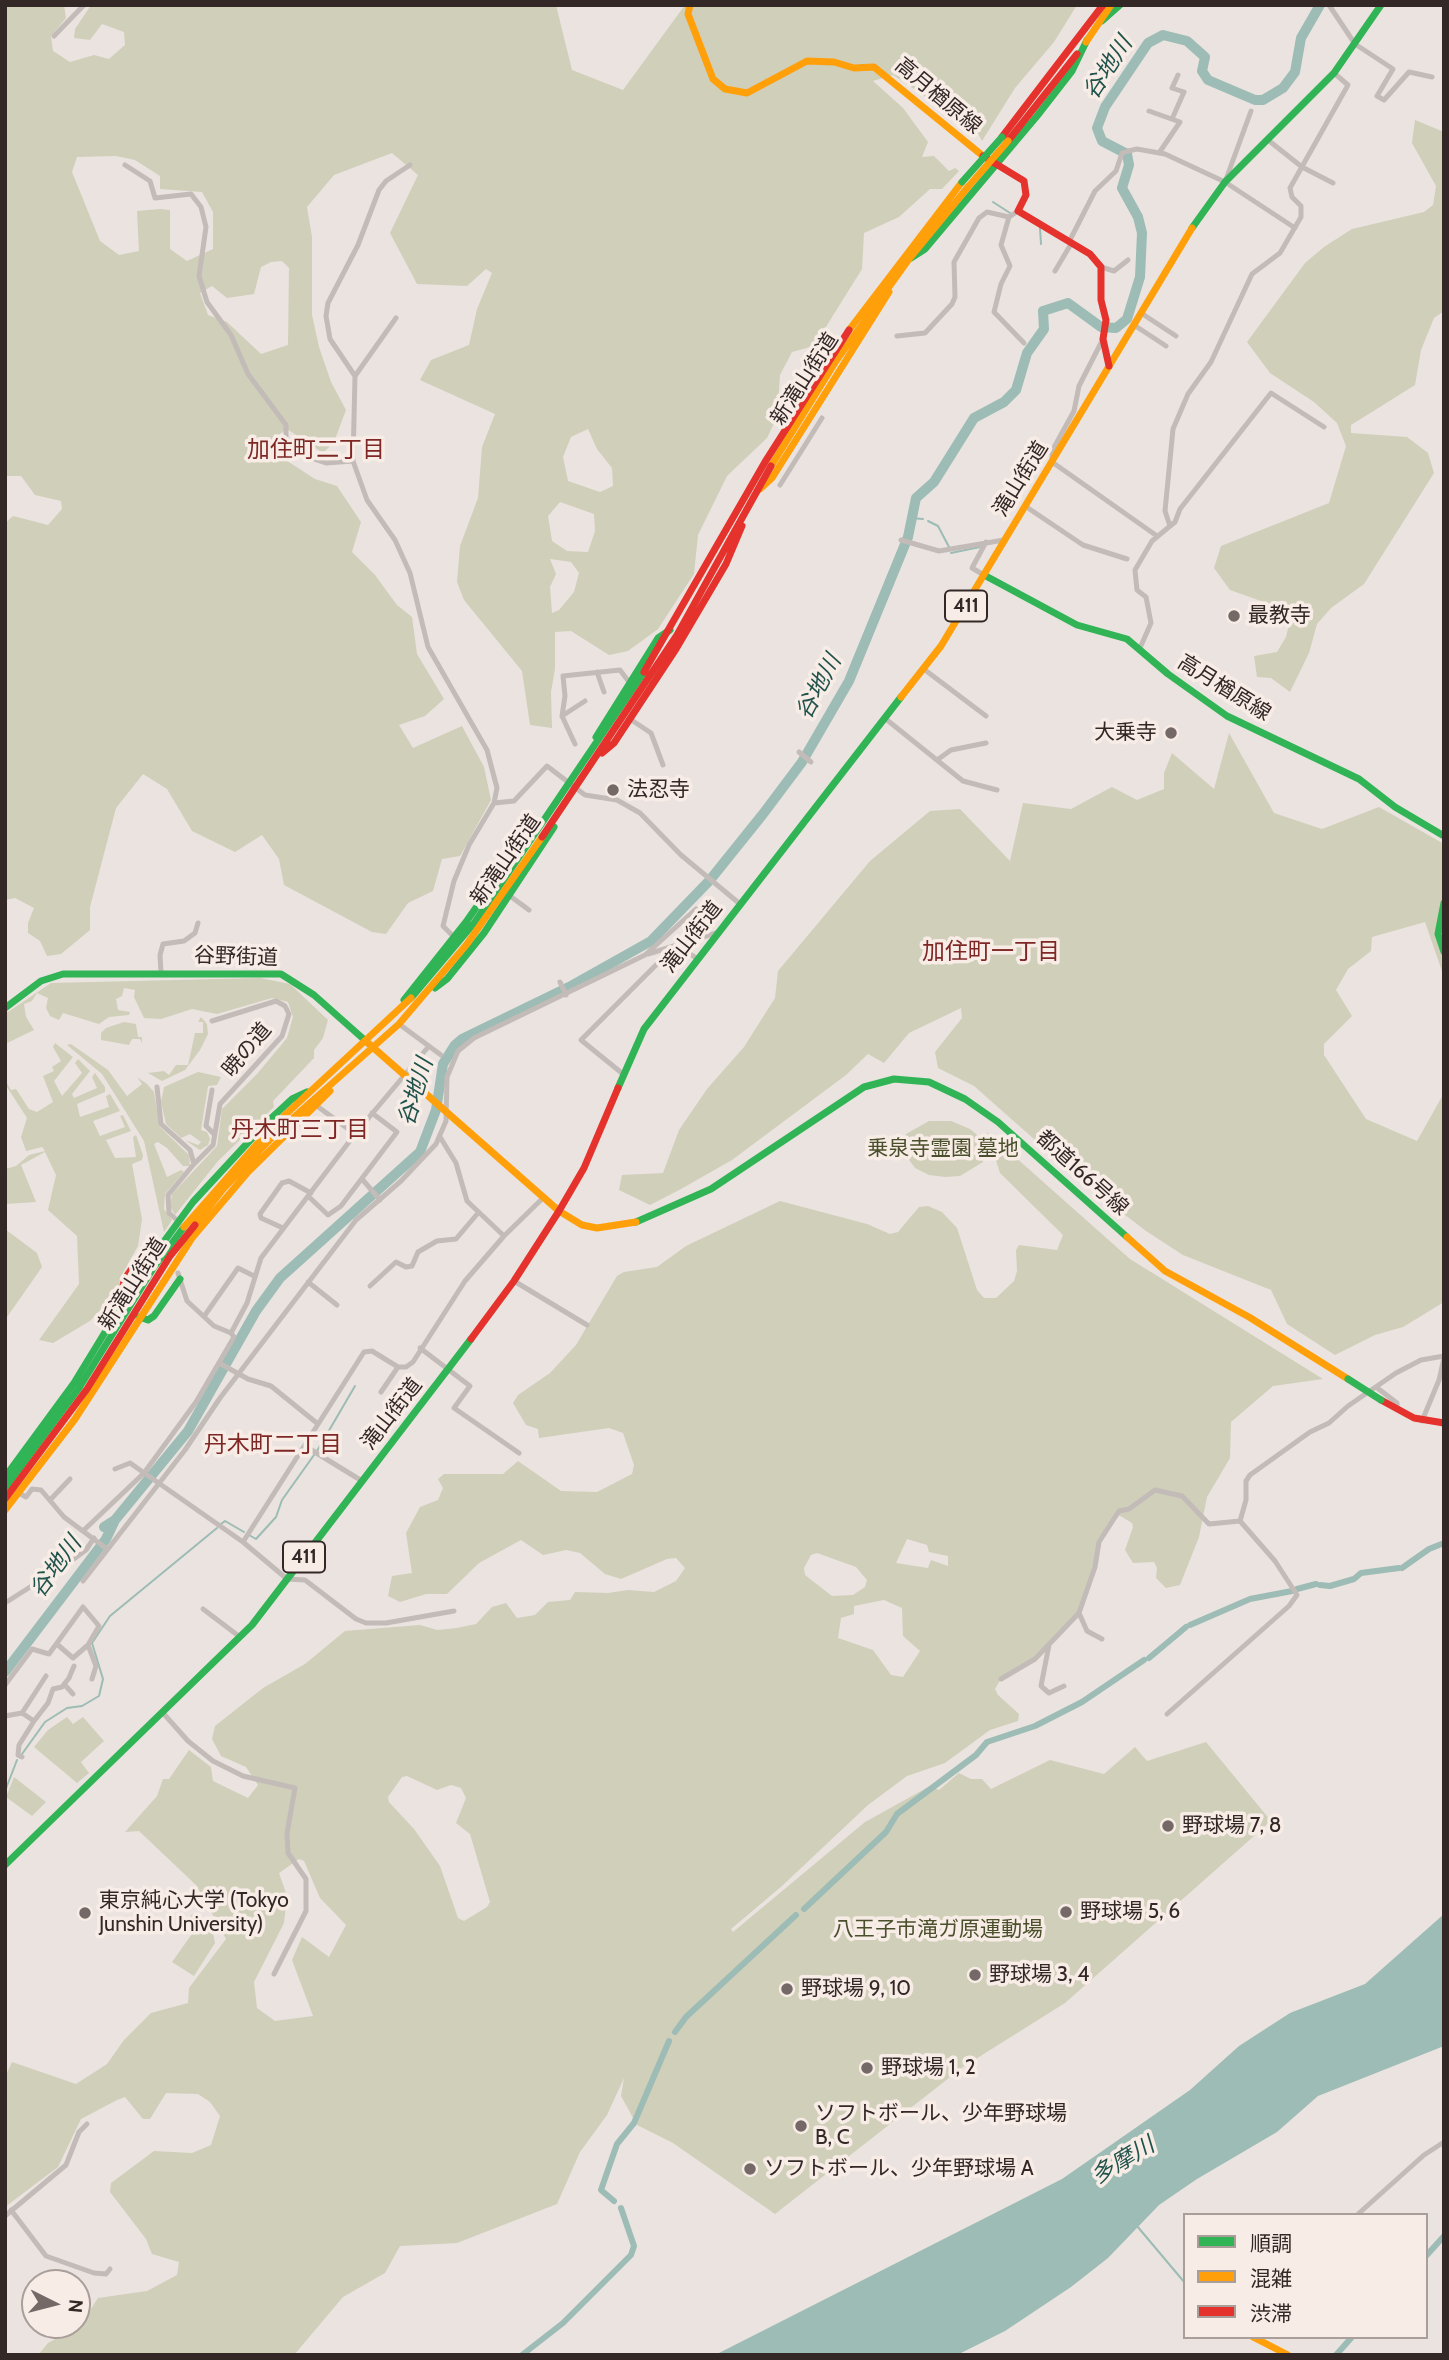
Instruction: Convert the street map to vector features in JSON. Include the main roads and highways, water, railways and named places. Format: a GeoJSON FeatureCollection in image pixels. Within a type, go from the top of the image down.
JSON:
{"type":"FeatureCollection","features":[{"type":"Feature","properties":{"kind":"main road","name":"高月楢原線"},"geometry":{"type":"LineString","coordinates":[[690,5],[688,14],[713,79],[725,89],[747,93],[790,67],[807,61],[834,62],[853,68],[874,67],[939,123],[1026,183],[1026,195],[1018,211],[1090,254],[1100,265],[1101,300],[1109,366]]}},
{"type":"Feature","properties":{"kind":"main road"},"geometry":{"type":"LineString","coordinates":[[1005,139],[1103,5]]}},
{"type":"Feature","properties":{"kind":"main road"},"geometry":{"type":"LineString","coordinates":[[965,185],[1087,40],[1111,5]]}},
{"type":"Feature","properties":{"kind":"main road"},"geometry":{"type":"LineString","coordinates":[[1099,23],[1120,5]]}},
{"type":"Feature","properties":{"kind":"main road","name":"滝山街道"},"geometry":{"type":"LineString","coordinates":[[5,1865],[240,1637],[514,1281],[584,1168],[644,1030],[696,958],[925,670],[1206,206],[1225,182],[1334,73],[1381,5]]}},
{"type":"Feature","properties":{"kind":"main road"},"geometry":{"type":"LineString","coordinates":[[909,259],[925,249],[1072,71],[1087,40]]}},
{"type":"Feature","properties":{"kind":"main road","name":"新滝山街道"},"geometry":{"type":"LineString","coordinates":[[5,1499],[67,1418],[158,1274],[203,1213],[276,1133],[374,1048],[430,992],[478,929],[562,810],[677,635],[757,491],[823,380],[965,185]]}},
{"type":"Feature","properties":{"kind":"main road","name":"新滝山街道"},"geometry":{"type":"LineString","coordinates":[[5,1488],[79,1388],[133,1299],[184,1225],[236,1163],[394,1016],[475,922],[670,630],[812,383],[895,265],[965,185]]}},
{"type":"Feature","properties":{"kind":"main road"},"geometry":{"type":"LineString","coordinates":[[757,491],[772,478],[879,311],[897,275]]}},
{"type":"Feature","properties":{"kind":"main road"},"geometry":{"type":"LineString","coordinates":[[599,755],[612,746],[630,719],[726,564],[750,505]]}},
{"type":"Feature","properties":{"kind":"main road","name":"高月楢原線"},"geometry":{"type":"LineString","coordinates":[[984,575],[1077,625],[1126,639],[1168,674],[1227,716],[1359,779],[1395,807],[1444,836]]}},
{"type":"Feature","properties":{"kind":"main road"},"geometry":{"type":"LineString","coordinates":[[586,757],[603,721],[658,638],[670,630]]}},
{"type":"Feature","properties":{"kind":"main road"},"geometry":{"type":"LineString","coordinates":[[430,992],[447,979],[510,896],[547,842],[562,810]]}},
{"type":"Feature","properties":{"kind":"main road"},"geometry":{"type":"LineString","coordinates":[[394,1016],[532,827],[544,820]]}},
{"type":"Feature","properties":{"kind":"main road"},"geometry":{"type":"LineString","coordinates":[[1444,903],[1438,934],[1444,952]]}},
{"type":"Feature","properties":{"kind":"main road","name":"谷野街道"},"geometry":{"type":"LineString","coordinates":[[5,1008],[41,981],[57,976],[281,974],[305,988],[445,1108],[559,1211]]}},
{"type":"Feature","properties":{"kind":"main road"},"geometry":{"type":"LineString","coordinates":[[5,1510],[80,1411],[139,1317],[211,1213],[265,1154],[317,1106],[346,1072]]}},
{"type":"Feature","properties":{"kind":"main road","name":"都道166号線"},"geometry":{"type":"LineString","coordinates":[[559,1211],[589,1227],[614,1228],[628,1225],[710,1189],[864,1087],[894,1079],[920,1080],[942,1087],[987,1113],[1165,1271],[1249,1317],[1397,1410],[1422,1421],[1444,1423]]}},
{"type":"Feature","properties":{"kind":"main road"},"geometry":{"type":"LineString","coordinates":[[5,1477],[74,1383],[178,1221],[230,1160],[267,1122],[292,1099],[312,1090]]}},
{"type":"Feature","properties":{"kind":"main road"},"geometry":{"type":"LineString","coordinates":[[130,1292],[123,1286],[124,1280],[144,1250],[157,1242]]}},
{"type":"Feature","properties":{"kind":"main road"},"geometry":{"type":"LineString","coordinates":[[139,1317],[148,1320],[155,1316],[179,1276]]}},
{"type":"Feature","properties":{"kind":"main road"},"geometry":{"type":"LineString","coordinates":[[1257,2339],[1288,2355]]}},
{"type":"Feature","properties":{"kind":"water","name":"多摩川"},"geometry":{"type":"Polygon","coordinates":[[[1444,1914],[1444,2046],[1318,2096],[1277,2132],[1197,2179],[1159,2205],[1108,2258],[1071,2287],[1005,2331],[957,2355],[715,2355],[1062,2179],[1190,2090],[1239,2046],[1290,2013],[1365,1984],[1444,1914]]]}},
{"type":"Feature","properties":{"kind":"waterway","name":"谷地川"},"geometry":{"type":"LineString","coordinates":[[104,1527],[115,1520],[188,1431],[256,1311],[280,1278],[420,1152],[436,1110],[443,1064],[455,1045],[462,1039],[569,987],[651,941],[710,880],[763,814],[802,762],[849,681],[908,537],[916,498],[934,482],[974,418],[1004,402],[1016,390],[1027,353],[1044,329],[1043,311],[1068,303],[1101,327],[1116,328],[1127,319],[1140,277],[1142,233],[1138,217],[1122,188],[1129,165],[1127,154],[1102,141],[1097,128],[1105,107],[1148,43],[1163,35],[1187,41],[1205,57],[1202,71],[1208,80],[1255,100],[1263,100],[1283,88],[1295,72],[1301,38],[1320,5]]}},
{"type":"Feature","properties":{"kind":"waterway"},"geometry":{"type":"LineString","coordinates":[[993,202],[1010,213]]}},
{"type":"Feature","properties":{"kind":"waterway"},"geometry":{"type":"LineString","coordinates":[[1040,228],[1041,244]]}},
{"type":"Feature","properties":{"kind":"waterway"},"geometry":{"type":"LineString","coordinates":[[911,518],[923,519]]}},
{"type":"Feature","properties":{"kind":"waterway"},"geometry":{"type":"LineString","coordinates":[[928,521],[938,526],[949,547]]}},
{"type":"Feature","properties":{"kind":"waterway"},"geometry":{"type":"LineString","coordinates":[[951,553],[980,547]]}},
{"type":"Feature","properties":{"kind":"waterway"},"geometry":{"type":"LineString","coordinates":[[317,1451],[355,1386]]}},
{"type":"Feature","properties":{"kind":"waterway"},"geometry":{"type":"LineString","coordinates":[[249,1535],[256,1539],[276,1517],[282,1500],[314,1455]]}},
{"type":"Feature","properties":{"kind":"waterway","name":"谷地川"},"geometry":{"type":"LineString","coordinates":[[5,1672],[106,1539],[115,1520]]}},
{"type":"Feature","properties":{"kind":"waterway"},"geometry":{"type":"LineString","coordinates":[[221,1524],[225,1521],[244,1532]]}},
{"type":"Feature","properties":{"kind":"waterway"},"geometry":{"type":"LineString","coordinates":[[22,1754],[45,1722],[67,1708],[82,1706],[99,1696],[103,1679],[92,1643],[110,1616],[217,1528]]}},
{"type":"Feature","properties":{"kind":"waterway"},"geometry":{"type":"LineString","coordinates":[[1402,1568],[1429,1549],[1444,1543]]}},
{"type":"Feature","properties":{"kind":"waterway"},"geometry":{"type":"LineString","coordinates":[[1320,1585],[1330,1586],[1354,1579],[1361,1573],[1399,1568]]}},
{"type":"Feature","properties":{"kind":"waterway"},"geometry":{"type":"LineString","coordinates":[[1297,1589],[1316,1584]]}},
{"type":"Feature","properties":{"kind":"waterway"},"geometry":{"type":"LineString","coordinates":[[1190,1625],[1250,1599],[1292,1591]]}},
{"type":"Feature","properties":{"kind":"waterway"},"geometry":{"type":"LineString","coordinates":[[1149,1658],[1186,1627]]}},
{"type":"Feature","properties":{"kind":"waterway"},"geometry":{"type":"LineString","coordinates":[[804,1909],[886,1832],[897,1814],[976,1755],[987,1742],[1035,1726],[1082,1702],[1144,1660]]}},
{"type":"Feature","properties":{"kind":"waterway"},"geometry":{"type":"LineString","coordinates":[[5,1791],[17,1760]]}},
{"type":"Feature","properties":{"kind":"waterway"},"geometry":{"type":"LineString","coordinates":[[675,2032],[686,2017],[796,1915]]}},
{"type":"Feature","properties":{"kind":"waterway"},"geometry":{"type":"LineString","coordinates":[[614,2201],[601,2190],[617,2144],[634,2123],[669,2041]]}},
{"type":"Feature","properties":{"kind":"waterway"},"geometry":{"type":"LineString","coordinates":[[522,2355],[563,2323],[631,2255],[634,2246],[621,2208]]}},
{"type":"Feature","properties":{"kind":"waterway"},"geometry":{"type":"LineString","coordinates":[[1137,2226],[1183,2281]]}},
{"type":"Feature","properties":{"kind":"waterway"},"geometry":{"type":"LineString","coordinates":[[1428,2254],[1444,2236]]}},
{"type":"Feature","properties":{"kind":"waterway"},"geometry":{"type":"LineString","coordinates":[[1336,2355],[1350,2339]]}},
{"type":"Feature","properties":{"kind":"place","name":"最教寺"},"geometry":{"type":"Point","coordinates":[1234,616]}},
{"type":"Feature","properties":{"kind":"place","name":"大乗寺"},"geometry":{"type":"Point","coordinates":[1171,733]}},
{"type":"Feature","properties":{"kind":"place","name":"法忍寺"},"geometry":{"type":"Point","coordinates":[613,790]}},
{"type":"Feature","properties":{"kind":"place","name":"野球場 7, 8"},"geometry":{"type":"Point","coordinates":[1168,1826]}},
{"type":"Feature","properties":{"kind":"place","name":"野球場 5, 6"},"geometry":{"type":"Point","coordinates":[1066,1912]}},
{"type":"Feature","properties":{"kind":"place","name":"東京純心大学 (Tokyo Junshin University)"},"geometry":{"type":"Point","coordinates":[85,1913]}},
{"type":"Feature","properties":{"kind":"place","name":"野球場 3, 4"},"geometry":{"type":"Point","coordinates":[975,1975]}},
{"type":"Feature","properties":{"kind":"place","name":"野球場 9, 10"},"geometry":{"type":"Point","coordinates":[787,1989]}},
{"type":"Feature","properties":{"kind":"place","name":"野球場 1, 2"},"geometry":{"type":"Point","coordinates":[867,2068]}},
{"type":"Feature","properties":{"kind":"place","name":"ソフトボール、少年野球場 B, C"},"geometry":{"type":"Point","coordinates":[801,2126]}},
{"type":"Feature","properties":{"kind":"place","name":"ソフトボール、少年野球場 A"},"geometry":{"type":"Point","coordinates":[750,2169]}},
{"type":"Feature","properties":{"kind":"district","name":"加住町二丁目"},"geometry":{"type":"Point","coordinates":[316,450]}},
{"type":"Feature","properties":{"kind":"district","name":"加住町一丁目"},"geometry":{"type":"Point","coordinates":[991,952]}},
{"type":"Feature","properties":{"kind":"district","name":"丹木町三丁目"},"geometry":{"type":"Point","coordinates":[300,1130]}},
{"type":"Feature","properties":{"kind":"district","name":"丹木町二丁目"},"geometry":{"type":"Point","coordinates":[273,1445]}},
{"type":"Feature","properties":{"kind":"park label","name":"乗泉寺霊園 墓地"},"geometry":{"type":"Point","coordinates":[943,1149]}},
{"type":"Feature","properties":{"kind":"park label","name":"八王子市滝ガ原運動場"},"geometry":{"type":"Point","coordinates":[938,1930]}}]}
